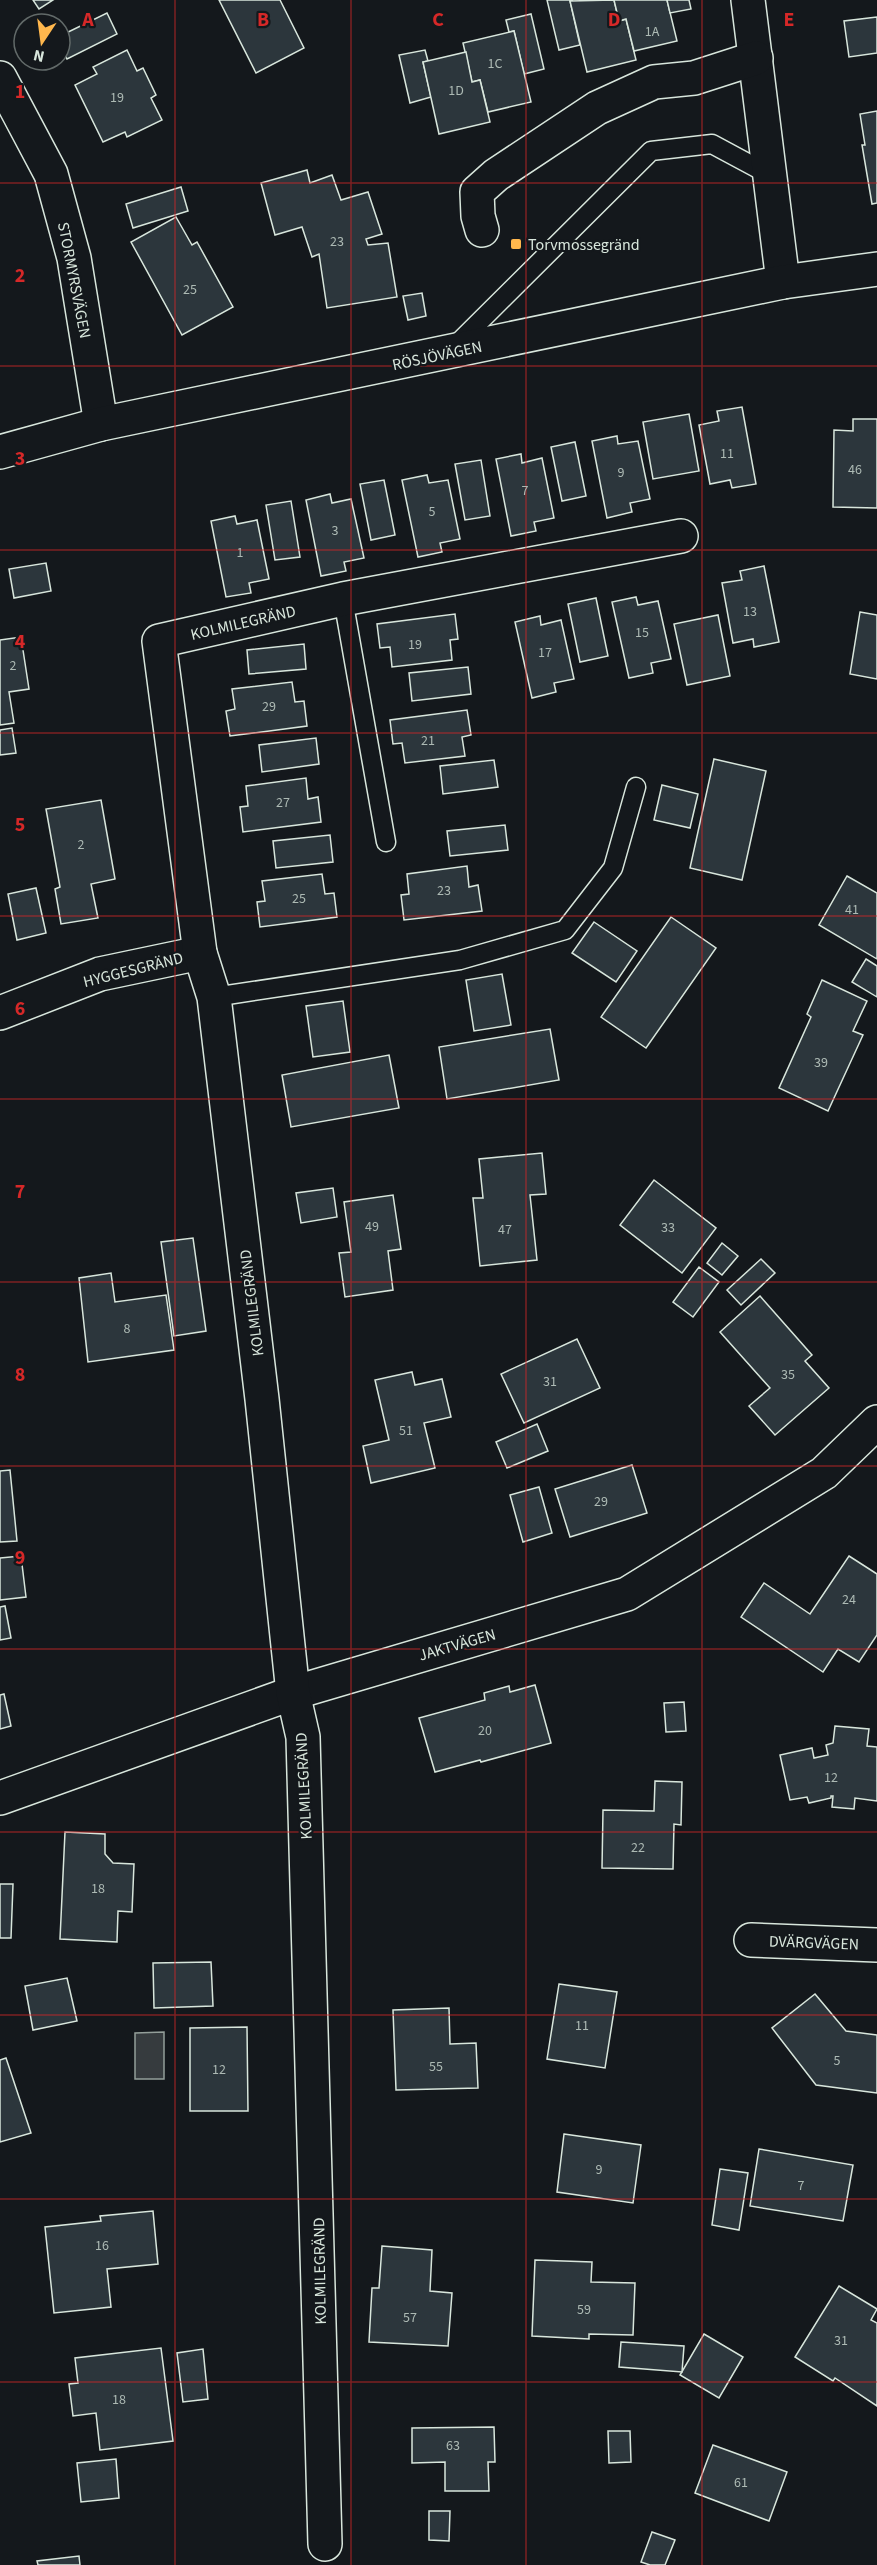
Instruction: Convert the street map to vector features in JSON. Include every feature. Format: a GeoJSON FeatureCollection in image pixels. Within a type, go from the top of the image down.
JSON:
{"type":"FeatureCollection","features":[{"type":"Feature","properties":{"kind":"street"},"geometry":{"type":"LineString","coordinates":[[748,0],[783,282]]}},
{"type":"Feature","properties":{"kind":"street"},"geometry":{"type":"LineString","coordinates":[[482,230],[478,216],[477,192],[496,174],[597,108],[654,82],[694,78],[756,58]]}},
{"type":"Feature","properties":{"kind":"street","name":"STORMYRSVÄGEN"},"geometry":{"type":"LineString","coordinates":[[0,78],[51,174],[74,258],[101,424]]}},
{"type":"Feature","properties":{"kind":"street","name":"RÖSJÖVÄGEN"},"geometry":{"type":"LineString","coordinates":[[0,452],[101,424],[783,282],[877,269]]}},
{"type":"Feature","properties":{"kind":"street","name":"KOLMILEGRÄND"},"geometry":{"type":"LineString","coordinates":[[325,2544],[303,1737],[293,1693],[262,1399],[214,997],[200,953],[159,641],[343,599],[681,536]]}},
{"type":"Feature","properties":{"kind":"street","name":"HYGGESGRÄND"},"geometry":{"type":"LineString","coordinates":[[0,1013],[100,974],[200,953]]}},
{"type":"Feature","properties":{"kind":"street","name":"JAKTVÄGEN"},"geometry":{"type":"LineString","coordinates":[[0,1798],[293,1693],[627,1594],[824,1473],[877,1422]]}},
{"type":"Feature","properties":{"kind":"street","name":"DVÄRGVÄGEN"},"geometry":{"type":"LineString","coordinates":[[751,1940],[877,1945]]}},
{"type":"Feature","properties":{"kind":"lane"},"geometry":{"type":"LineString","coordinates":[[447,353],[651,151],[712,144],[768,174]]}},
{"type":"Feature","properties":{"kind":"lane"},"geometry":{"type":"LineString","coordinates":[[343,599],[386,842]]}},
{"type":"Feature","properties":{"kind":"lane"},"geometry":{"type":"LineString","coordinates":[[214,997],[460,960],[564,930],[613,868],[636,787]]}},
{"type":"Feature","properties":{"kind":"shaded area"},"geometry":{"type":"Polygon","coordinates":[[[164,2032],[164,2079],[135,2079],[135,2033],[164,2032]]]}},
{"type":"Feature","properties":{"kind":"building"},"geometry":{"type":"Polygon","coordinates":[[[33,0],[53,0],[39,9],[33,0]]]}},
{"type":"Feature","properties":{"kind":"building"},"geometry":{"type":"Polygon","coordinates":[[[219,0],[280,0],[304,48],[256,73],[219,0]]]}},
{"type":"Feature","properties":{"kind":"building"},"geometry":{"type":"Polygon","coordinates":[[[547,0],[573,0],[570,1],[580,45],[559,50],[547,0]]]}},
{"type":"Feature","properties":{"kind":"building"},"geometry":{"type":"Polygon","coordinates":[[[614,0],[619,21],[626,19],[636,60],[587,72],[570,1],[614,0]]]}},
{"type":"Feature","properties":{"kind":"building"},"geometry":{"type":"Polygon","coordinates":[[[614,0],[667,0],[677,41],[634,51],[626,19],[619,21],[614,0]]]}},
{"type":"Feature","properties":{"kind":"building"},"geometry":{"type":"Polygon","coordinates":[[[667,0],[689,0],[691,9],[670,13],[667,0]]]}},
{"type":"Feature","properties":{"kind":"building"},"geometry":{"type":"Polygon","coordinates":[[[107,13],[117,34],[72,56],[72,30],[107,13]]]}},
{"type":"Feature","properties":{"kind":"building"},"geometry":{"type":"Polygon","coordinates":[[[531,14],[544,69],[524,74],[514,31],[509,32],[506,20],[531,14]]]}},
{"type":"Feature","properties":{"kind":"building"},"geometry":{"type":"Polygon","coordinates":[[[877,17],[877,53],[849,57],[844,21],[877,17]]]}},
{"type":"Feature","properties":{"kind":"building"},"geometry":{"type":"Polygon","coordinates":[[[514,31],[531,102],[488,112],[480,80],[472,82],[463,43],[514,31]]]}},
{"type":"Feature","properties":{"kind":"building"},"geometry":{"type":"Polygon","coordinates":[[[127,50],[137,71],[143,68],[156,95],[151,98],[162,120],[127,137],[125,132],[103,142],[75,85],[97,74],[93,67],[127,50]]]}},
{"type":"Feature","properties":{"kind":"building"},"geometry":{"type":"Polygon","coordinates":[[[425,50],[428,61],[423,62],[431,97],[410,103],[399,55],[425,50]]]}},
{"type":"Feature","properties":{"kind":"building"},"geometry":{"type":"Polygon","coordinates":[[[466,52],[472,82],[480,80],[490,122],[439,134],[423,62],[466,52]]]}},
{"type":"Feature","properties":{"kind":"building"},"geometry":{"type":"Polygon","coordinates":[[[877,111],[877,203],[872,204],[862,145],[865,145],[860,114],[877,111]]]}},
{"type":"Feature","properties":{"kind":"building"},"geometry":{"type":"Polygon","coordinates":[[[307,170],[310,183],[332,175],[341,200],[368,192],[382,234],[366,239],[368,245],[388,243],[397,297],[327,308],[319,254],[312,257],[302,227],[275,235],[261,183],[307,170]]]}},
{"type":"Feature","properties":{"kind":"building"},"geometry":{"type":"Polygon","coordinates":[[[181,187],[188,211],[133,228],[126,204],[181,187]]]}},
{"type":"Feature","properties":{"kind":"building"},"geometry":{"type":"Polygon","coordinates":[[[176,217],[192,245],[197,242],[233,307],[182,335],[131,242],[176,217]]]}},
{"type":"Feature","properties":{"kind":"building"},"geometry":{"type":"Polygon","coordinates":[[[422,293],[426,316],[408,320],[403,296],[422,293]]]}},
{"type":"Feature","properties":{"kind":"building"},"geometry":{"type":"Polygon","coordinates":[[[742,407],[756,484],[732,488],[730,480],[710,484],[699,425],[719,421],[717,411],[742,407]]]}},
{"type":"Feature","properties":{"kind":"building"},"geometry":{"type":"Polygon","coordinates":[[[689,414],[699,471],[653,479],[643,422],[689,414]]]}},
{"type":"Feature","properties":{"kind":"building"},"geometry":{"type":"Polygon","coordinates":[[[853,419],[877,419],[877,508],[833,507],[834,430],[853,431],[853,419]]]}},
{"type":"Feature","properties":{"kind":"building"},"geometry":{"type":"Polygon","coordinates":[[[617,436],[618,444],[638,441],[650,499],[630,503],[632,512],[607,518],[592,441],[617,436]]]}},
{"type":"Feature","properties":{"kind":"building"},"geometry":{"type":"Polygon","coordinates":[[[575,442],[586,496],[562,501],[551,447],[575,442]]]}},
{"type":"Feature","properties":{"kind":"building"},"geometry":{"type":"Polygon","coordinates":[[[521,454],[522,463],[542,458],[554,518],[534,522],[536,531],[511,536],[496,459],[521,454]]]}},
{"type":"Feature","properties":{"kind":"building"},"geometry":{"type":"Polygon","coordinates":[[[481,460],[490,516],[465,520],[455,464],[481,460]]]}},
{"type":"Feature","properties":{"kind":"building"},"geometry":{"type":"Polygon","coordinates":[[[427,475],[429,483],[448,480],[460,539],[440,543],[442,552],[418,557],[402,480],[427,475]]]}},
{"type":"Feature","properties":{"kind":"building"},"geometry":{"type":"Polygon","coordinates":[[[384,480],[395,535],[371,540],[360,484],[384,480]]]}},
{"type":"Feature","properties":{"kind":"building"},"geometry":{"type":"Polygon","coordinates":[[[330,494],[332,503],[351,499],[364,558],[344,562],[346,571],[321,576],[306,500],[330,494]]]}},
{"type":"Feature","properties":{"kind":"building"},"geometry":{"type":"Polygon","coordinates":[[[291,501],[300,557],[275,560],[266,505],[291,501]]]}},
{"type":"Feature","properties":{"kind":"building"},"geometry":{"type":"Polygon","coordinates":[[[235,516],[237,524],[257,520],[269,579],[249,583],[251,593],[226,597],[211,521],[235,516]]]}},
{"type":"Feature","properties":{"kind":"building"},"geometry":{"type":"Polygon","coordinates":[[[46,563],[51,591],[14,598],[9,569],[46,563]]]}},
{"type":"Feature","properties":{"kind":"building"},"geometry":{"type":"Polygon","coordinates":[[[764,566],[779,642],[754,647],[753,639],[733,643],[722,583],[742,580],[740,571],[764,566]]]}},
{"type":"Feature","properties":{"kind":"building"},"geometry":{"type":"Polygon","coordinates":[[[636,597],[638,605],[658,601],[671,659],[651,663],[653,673],[629,678],[612,602],[636,597]]]}},
{"type":"Feature","properties":{"kind":"building"},"geometry":{"type":"Polygon","coordinates":[[[596,598],[608,656],[580,662],[568,604],[596,598]]]}},
{"type":"Feature","properties":{"kind":"building"},"geometry":{"type":"Polygon","coordinates":[[[860,612],[877,615],[877,679],[850,674],[860,612]]]}},
{"type":"Feature","properties":{"kind":"building"},"geometry":{"type":"Polygon","coordinates":[[[455,614],[458,639],[450,640],[452,660],[392,667],[390,647],[380,648],[377,624],[455,614]]]}},
{"type":"Feature","properties":{"kind":"building"},"geometry":{"type":"Polygon","coordinates":[[[718,615],[730,676],[687,685],[674,624],[718,615]]]}},
{"type":"Feature","properties":{"kind":"building"},"geometry":{"type":"Polygon","coordinates":[[[540,616],[541,625],[561,620],[574,679],[554,683],[556,692],[532,698],[515,622],[540,616]]]}},
{"type":"Feature","properties":{"kind":"building"},"geometry":{"type":"Polygon","coordinates":[[[21,637],[29,689],[9,692],[14,723],[0,725],[0,640],[21,637]]]}},
{"type":"Feature","properties":{"kind":"building"},"geometry":{"type":"Polygon","coordinates":[[[304,644],[306,669],[249,674],[247,650],[304,644]]]}},
{"type":"Feature","properties":{"kind":"building"},"geometry":{"type":"Polygon","coordinates":[[[468,667],[471,694],[412,701],[409,673],[468,667]]]}},
{"type":"Feature","properties":{"kind":"building"},"geometry":{"type":"Polygon","coordinates":[[[292,682],[295,702],[304,701],[307,726],[230,736],[226,711],[235,709],[232,689],[292,682]]]}},
{"type":"Feature","properties":{"kind":"building"},"geometry":{"type":"Polygon","coordinates":[[[467,710],[471,735],[462,737],[465,756],[405,763],[402,743],[393,744],[390,720],[467,710]]]}},
{"type":"Feature","properties":{"kind":"building"},"geometry":{"type":"Polygon","coordinates":[[[12,728],[16,753],[0,755],[0,730],[12,728]]]}},
{"type":"Feature","properties":{"kind":"building"},"geometry":{"type":"Polygon","coordinates":[[[316,738],[319,764],[262,772],[259,745],[316,738]]]}},
{"type":"Feature","properties":{"kind":"building"},"geometry":{"type":"Polygon","coordinates":[[[714,759],[766,771],[742,880],[690,868],[714,759]]]}},
{"type":"Feature","properties":{"kind":"building"},"geometry":{"type":"Polygon","coordinates":[[[494,760],[498,787],[443,794],[440,766],[494,760]]]}},
{"type":"Feature","properties":{"kind":"building"},"geometry":{"type":"Polygon","coordinates":[[[306,778],[308,799],[318,797],[321,822],[243,832],[240,807],[248,806],[246,786],[306,778]]]}},
{"type":"Feature","properties":{"kind":"building"},"geometry":{"type":"Polygon","coordinates":[[[662,785],[698,794],[690,828],[654,820],[662,785]]]}},
{"type":"Feature","properties":{"kind":"building"},"geometry":{"type":"Polygon","coordinates":[[[101,800],[115,879],[91,884],[98,918],[61,924],[55,889],[60,887],[46,809],[101,800]]]}},
{"type":"Feature","properties":{"kind":"building"},"geometry":{"type":"Polygon","coordinates":[[[505,825],[508,850],[450,856],[447,831],[505,825]]]}},
{"type":"Feature","properties":{"kind":"building"},"geometry":{"type":"Polygon","coordinates":[[[330,835],[333,862],[276,868],[273,841],[330,835]]]}},
{"type":"Feature","properties":{"kind":"building"},"geometry":{"type":"Polygon","coordinates":[[[467,866],[469,887],[478,885],[482,911],[404,920],[401,895],[409,894],[407,874],[467,866]]]}},
{"type":"Feature","properties":{"kind":"building"},"geometry":{"type":"Polygon","coordinates":[[[322,874],[325,894],[334,893],[337,917],[260,927],[257,902],[265,901],[262,881],[322,874]]]}},
{"type":"Feature","properties":{"kind":"building"},"geometry":{"type":"Polygon","coordinates":[[[847,876],[877,893],[877,959],[819,925],[847,876]]]}},
{"type":"Feature","properties":{"kind":"building"},"geometry":{"type":"Polygon","coordinates":[[[36,888],[46,933],[17,940],[8,894],[36,888]]]}},
{"type":"Feature","properties":{"kind":"building"},"geometry":{"type":"Polygon","coordinates":[[[671,917],[716,948],[646,1048],[601,1017],[671,917]]]}},
{"type":"Feature","properties":{"kind":"building"},"geometry":{"type":"Polygon","coordinates":[[[594,922],[637,951],[616,982],[572,953],[594,922]]]}},
{"type":"Feature","properties":{"kind":"building"},"geometry":{"type":"Polygon","coordinates":[[[866,959],[877,966],[877,997],[852,982],[866,959]]]}},
{"type":"Feature","properties":{"kind":"building"},"geometry":{"type":"Polygon","coordinates":[[[502,974],[511,1025],[474,1031],[466,980],[502,974]]]}},
{"type":"Feature","properties":{"kind":"building"},"geometry":{"type":"Polygon","coordinates":[[[822,980],[867,1001],[853,1031],[863,1035],[828,1111],[779,1088],[811,1017],[807,1014],[822,980]]]}},
{"type":"Feature","properties":{"kind":"building"},"geometry":{"type":"Polygon","coordinates":[[[343,1001],[350,1052],[313,1057],[306,1006],[343,1001]]]}},
{"type":"Feature","properties":{"kind":"building"},"geometry":{"type":"Polygon","coordinates":[[[550,1029],[559,1080],[447,1099],[439,1047],[550,1029]]]}},
{"type":"Feature","properties":{"kind":"building"},"geometry":{"type":"Polygon","coordinates":[[[389,1055],[399,1108],[291,1127],[282,1075],[389,1055]]]}},
{"type":"Feature","properties":{"kind":"building"},"geometry":{"type":"Polygon","coordinates":[[[542,1153],[546,1194],[530,1195],[537,1260],[480,1266],[473,1198],[483,1198],[479,1159],[542,1153]]]}},
{"type":"Feature","properties":{"kind":"building"},"geometry":{"type":"Polygon","coordinates":[[[654,1180],[716,1228],[682,1273],[620,1225],[654,1180]]]}},
{"type":"Feature","properties":{"kind":"building"},"geometry":{"type":"Polygon","coordinates":[[[333,1188],[337,1217],[301,1223],[296,1193],[333,1188]]]}},
{"type":"Feature","properties":{"kind":"building"},"geometry":{"type":"Polygon","coordinates":[[[393,1195],[401,1249],[388,1251],[393,1290],[345,1297],[339,1253],[351,1252],[344,1202],[393,1195]]]}},
{"type":"Feature","properties":{"kind":"building"},"geometry":{"type":"Polygon","coordinates":[[[193,1238],[206,1331],[174,1336],[161,1242],[193,1238]]]}},
{"type":"Feature","properties":{"kind":"building"},"geometry":{"type":"Polygon","coordinates":[[[722,1243],[738,1256],[722,1275],[707,1263],[722,1243]]]}},
{"type":"Feature","properties":{"kind":"building"},"geometry":{"type":"Polygon","coordinates":[[[761,1259],[775,1273],[741,1305],[727,1290],[761,1259]]]}},
{"type":"Feature","properties":{"kind":"building"},"geometry":{"type":"Polygon","coordinates":[[[699,1267],[719,1282],[693,1317],[673,1302],[699,1267]]]}},
{"type":"Feature","properties":{"kind":"building"},"geometry":{"type":"Polygon","coordinates":[[[111,1273],[115,1302],[166,1295],[174,1350],[88,1362],[79,1278],[111,1273]]]}},
{"type":"Feature","properties":{"kind":"building"},"geometry":{"type":"Polygon","coordinates":[[[760,1296],[812,1355],[805,1361],[829,1388],[775,1435],[749,1406],[770,1388],[720,1332],[760,1296]]]}},
{"type":"Feature","properties":{"kind":"building"},"geometry":{"type":"Polygon","coordinates":[[[577,1339],[600,1388],[524,1423],[501,1374],[577,1339]]]}},
{"type":"Feature","properties":{"kind":"building"},"geometry":{"type":"Polygon","coordinates":[[[412,1372],[415,1385],[442,1379],[451,1417],[424,1423],[435,1468],[371,1483],[363,1446],[389,1440],[375,1380],[412,1372]]]}},
{"type":"Feature","properties":{"kind":"building"},"geometry":{"type":"Polygon","coordinates":[[[537,1424],[548,1451],[507,1468],[496,1442],[537,1424]]]}},
{"type":"Feature","properties":{"kind":"building"},"geometry":{"type":"Polygon","coordinates":[[[632,1465],[647,1513],[570,1537],[555,1489],[632,1465]]]}},
{"type":"Feature","properties":{"kind":"building"},"geometry":{"type":"Polygon","coordinates":[[[10,1470],[17,1541],[0,1542],[0,1471],[10,1470]]]}},
{"type":"Feature","properties":{"kind":"building"},"geometry":{"type":"Polygon","coordinates":[[[539,1487],[552,1533],[523,1542],[510,1495],[539,1487]]]}},
{"type":"Feature","properties":{"kind":"building"},"geometry":{"type":"Polygon","coordinates":[[[21,1556],[26,1597],[0,1600],[0,1558],[21,1556]]]}},
{"type":"Feature","properties":{"kind":"building"},"geometry":{"type":"Polygon","coordinates":[[[849,1556],[877,1574],[877,1635],[859,1662],[838,1649],[823,1672],[741,1617],[764,1583],[810,1614],[849,1556]]]}},
{"type":"Feature","properties":{"kind":"building"},"geometry":{"type":"Polygon","coordinates":[[[5,1606],[11,1638],[0,1640],[0,1607],[5,1606]]]}},
{"type":"Feature","properties":{"kind":"building"},"geometry":{"type":"Polygon","coordinates":[[[535,1685],[551,1743],[435,1772],[419,1718],[485,1700],[484,1693],[509,1686],[510,1692],[535,1685]]]}},
{"type":"Feature","properties":{"kind":"building"},"geometry":{"type":"Polygon","coordinates":[[[4,1694],[11,1726],[0,1729],[0,1695],[4,1694]]]}},
{"type":"Feature","properties":{"kind":"building"},"geometry":{"type":"Polygon","coordinates":[[[684,1702],[686,1731],[666,1732],[664,1703],[684,1702]]]}},
{"type":"Feature","properties":{"kind":"building"},"geometry":{"type":"Polygon","coordinates":[[[835,1726],[869,1729],[867,1746],[877,1747],[877,1801],[855,1798],[854,1809],[832,1807],[833,1796],[809,1803],[807,1797],[790,1800],[780,1755],[812,1748],[814,1758],[828,1755],[826,1745],[833,1743],[835,1726]]]}},
{"type":"Feature","properties":{"kind":"building"},"geometry":{"type":"Polygon","coordinates":[[[655,1781],[682,1782],[681,1825],[674,1824],[673,1869],[602,1868],[603,1810],[654,1811],[655,1781]]]}},
{"type":"Feature","properties":{"kind":"building"},"geometry":{"type":"Polygon","coordinates":[[[65,1832],[105,1834],[105,1854],[113,1863],[134,1864],[132,1912],[118,1911],[117,1942],[60,1939],[65,1832]]]}},
{"type":"Feature","properties":{"kind":"building"},"geometry":{"type":"Polygon","coordinates":[[[0,1884],[13,1884],[11,1938],[0,1938],[0,1884]]]}},
{"type":"Feature","properties":{"kind":"building"},"geometry":{"type":"Polygon","coordinates":[[[211,1962],[213,2006],[154,2008],[153,1963],[211,1962]]]}},
{"type":"Feature","properties":{"kind":"building"},"geometry":{"type":"Polygon","coordinates":[[[67,1978],[77,2021],[33,2030],[25,1986],[67,1978]]]}},
{"type":"Feature","properties":{"kind":"building"},"geometry":{"type":"Polygon","coordinates":[[[559,1984],[617,1992],[605,2068],[547,2059],[559,1984]]]}},
{"type":"Feature","properties":{"kind":"building"},"geometry":{"type":"Polygon","coordinates":[[[815,1994],[846,2031],[877,2035],[877,2093],[816,2085],[772,2028],[815,1994]]]}},
{"type":"Feature","properties":{"kind":"building"},"geometry":{"type":"Polygon","coordinates":[[[449,2008],[450,2044],[476,2043],[478,2088],[396,2090],[393,2010],[449,2008]]]}},
{"type":"Feature","properties":{"kind":"building"},"geometry":{"type":"Polygon","coordinates":[[[247,2027],[248,2111],[190,2111],[190,2028],[247,2027]]]}},
{"type":"Feature","properties":{"kind":"building"},"geometry":{"type":"Polygon","coordinates":[[[6,2058],[31,2133],[0,2142],[0,2060],[6,2058]]]}},
{"type":"Feature","properties":{"kind":"building"},"geometry":{"type":"Polygon","coordinates":[[[564,2134],[641,2145],[633,2203],[557,2192],[564,2134]]]}},
{"type":"Feature","properties":{"kind":"building"},"geometry":{"type":"Polygon","coordinates":[[[759,2149],[853,2165],[843,2221],[750,2206],[759,2149]]]}},
{"type":"Feature","properties":{"kind":"building"},"geometry":{"type":"Polygon","coordinates":[[[720,2169],[748,2173],[739,2230],[712,2225],[720,2169]]]}},
{"type":"Feature","properties":{"kind":"building"},"geometry":{"type":"Polygon","coordinates":[[[153,2211],[158,2264],[107,2269],[111,2307],[54,2313],[45,2227],[101,2221],[100,2216],[153,2211]]]}},
{"type":"Feature","properties":{"kind":"building"},"geometry":{"type":"Polygon","coordinates":[[[382,2246],[432,2250],[430,2291],[452,2293],[448,2346],[369,2342],[372,2288],[379,2288],[382,2246]]]}},
{"type":"Feature","properties":{"kind":"building"},"geometry":{"type":"Polygon","coordinates":[[[535,2260],[592,2262],[591,2282],[635,2283],[633,2335],[589,2334],[589,2339],[532,2336],[535,2260]]]}},
{"type":"Feature","properties":{"kind":"building"},"geometry":{"type":"Polygon","coordinates":[[[839,2286],[877,2309],[871,2320],[877,2323],[877,2406],[835,2378],[833,2381],[795,2357],[839,2286]]]}},
{"type":"Feature","properties":{"kind":"building"},"geometry":{"type":"Polygon","coordinates":[[[704,2334],[743,2357],[719,2398],[680,2375],[704,2334]]]}},
{"type":"Feature","properties":{"kind":"building"},"geometry":{"type":"Polygon","coordinates":[[[621,2342],[684,2346],[682,2372],[619,2367],[621,2342]]]}},
{"type":"Feature","properties":{"kind":"building"},"geometry":{"type":"Polygon","coordinates":[[[161,2348],[173,2441],[100,2450],[96,2413],[73,2416],[69,2384],[78,2383],[75,2358],[161,2348]]]}},
{"type":"Feature","properties":{"kind":"building"},"geometry":{"type":"Polygon","coordinates":[[[203,2349],[208,2399],[183,2402],[177,2353],[203,2349]]]}},
{"type":"Feature","properties":{"kind":"building"},"geometry":{"type":"Polygon","coordinates":[[[494,2427],[495,2462],[488,2462],[489,2491],[445,2491],[445,2462],[412,2463],[412,2428],[494,2427]]]}},
{"type":"Feature","properties":{"kind":"building"},"geometry":{"type":"Polygon","coordinates":[[[608,2431],[630,2431],[631,2462],[609,2463],[608,2431]]]}},
{"type":"Feature","properties":{"kind":"building"},"geometry":{"type":"Polygon","coordinates":[[[713,2445],[787,2472],[769,2521],[695,2493],[713,2445]]]}},
{"type":"Feature","properties":{"kind":"building"},"geometry":{"type":"Polygon","coordinates":[[[116,2459],[119,2498],[81,2502],[77,2463],[116,2459]]]}},
{"type":"Feature","properties":{"kind":"building"},"geometry":{"type":"Polygon","coordinates":[[[429,2511],[450,2511],[449,2541],[429,2540],[429,2511]]]}},
{"type":"Feature","properties":{"kind":"building"},"geometry":{"type":"Polygon","coordinates":[[[652,2532],[675,2540],[665,2565],[650,2565],[641,2562],[652,2532]]]}},
{"type":"Feature","properties":{"kind":"building"},"geometry":{"type":"Polygon","coordinates":[[[79,2556],[80,2565],[38,2565],[37,2561],[79,2556]]]}},
{"type":"Feature","properties":{"kind":"place","name":"Torvmossegränd"},"geometry":{"type":"Point","coordinates":[516,244]}}]}
